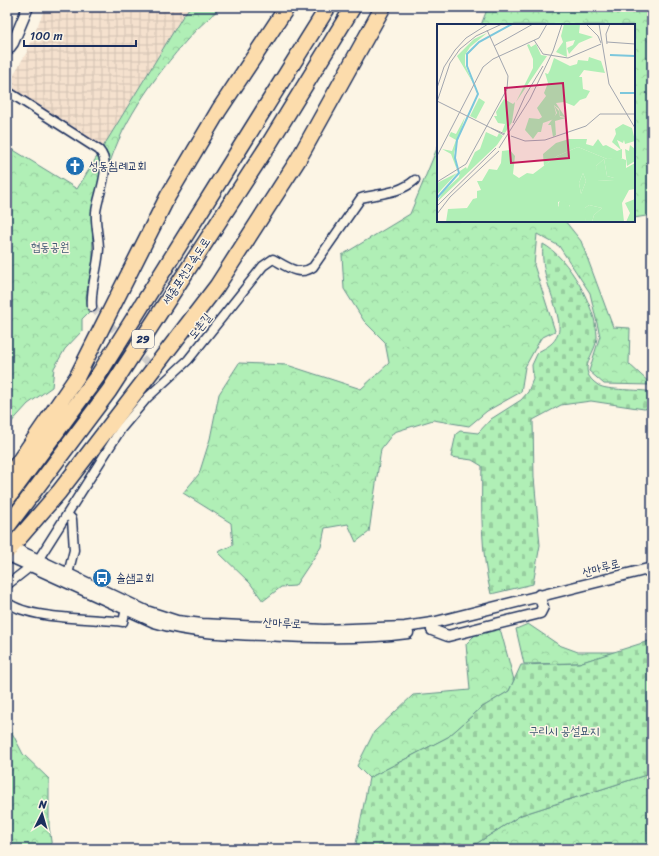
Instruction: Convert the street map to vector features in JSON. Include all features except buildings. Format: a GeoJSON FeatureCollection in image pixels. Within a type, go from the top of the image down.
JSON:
{"type":"FeatureCollection","features":[{"type":"Feature","properties":{"kind":"highway"},"geometry":{"type":"LineString","coordinates":[[7,479],[77,377],[168,196],[219,110],[287,7]]}},
{"type":"Feature","properties":{"kind":"highway","name":"세종포천고속도로"},"geometry":{"type":"LineString","coordinates":[[7,499],[99,374],[328,7]]}},
{"type":"Feature","properties":{"kind":"highway","name":"세종포천고속도로"},"geometry":{"type":"LineString","coordinates":[[7,527],[109,391],[269,144],[353,7]]}},
{"type":"Feature","properties":{"kind":"highway"},"geometry":{"type":"LineString","coordinates":[[13,554],[217,286],[298,160],[383,7]]}},
{"type":"Feature","properties":{"kind":"street"},"geometry":{"type":"LineString","coordinates":[[7,51],[13,43],[28,7]]}},
{"type":"Feature","properties":{"kind":"street"},"geometry":{"type":"LineString","coordinates":[[7,91],[99,150],[104,155],[105,167],[96,213],[99,247],[91,297],[92,307]]}},
{"type":"Feature","properties":{"kind":"street","name":"도촌길"},"geometry":{"type":"LineString","coordinates":[[38,560],[121,429],[147,398],[188,360],[269,260],[273,259],[299,272],[308,271],[313,267],[361,198],[374,194],[394,193],[406,188],[415,180]]}},
{"type":"Feature","properties":{"kind":"street"},"geometry":{"type":"LineString","coordinates":[[159,375],[165,381]]}},
{"type":"Feature","properties":{"kind":"street"},"geometry":{"type":"LineString","coordinates":[[66,579],[74,550],[72,519],[67,514]]}},
{"type":"Feature","properties":{"kind":"street","name":"산마루로"},"geometry":{"type":"LineString","coordinates":[[13,554],[38,560],[66,579]]}},
{"type":"Feature","properties":{"kind":"street","name":"산마루로"},"geometry":{"type":"LineString","coordinates":[[13,554],[30,567],[66,579],[127,606],[154,622],[176,628],[202,632],[317,638],[391,635],[432,630],[540,598],[652,568]]}},
{"type":"Feature","properties":{"kind":"street"},"geometry":{"type":"LineString","coordinates":[[7,585],[30,567]]}},
{"type":"Feature","properties":{"kind":"street","name":"산마루로"},"geometry":{"type":"LineString","coordinates":[[127,606],[177,621],[202,624],[324,630],[404,628],[540,598]]}},
{"type":"Feature","properties":{"kind":"street"},"geometry":{"type":"LineString","coordinates":[[7,602],[14,607],[30,612],[123,622],[127,606]]}},
{"type":"Feature","properties":{"kind":"shaded area"},"geometry":{"type":"Polygon","coordinates":[[[45,7],[190,7],[103,147],[9,89],[8,84],[28,50],[45,7]]]}},
{"type":"Feature","properties":{"kind":"green space"},"geometry":{"type":"Polygon","coordinates":[[[190,7],[221,7],[196,30],[156,77],[133,113],[123,132],[114,150],[108,169],[109,157],[103,147],[190,7]]]}},
{"type":"Feature","properties":{"kind":"green space"},"geometry":{"type":"Polygon","coordinates":[[[488,7],[652,7],[652,215],[635,218],[635,24],[481,24],[488,7]]]}},
{"type":"Feature","properties":{"kind":"green space","name":"협동공원"},"geometry":{"type":"Polygon","coordinates":[[[7,146],[77,189],[98,155],[102,165],[92,215],[93,259],[86,297],[89,312],[82,319],[82,331],[65,349],[54,368],[52,387],[28,404],[7,427],[7,146]]]}},
{"type":"Feature","properties":{"kind":"green space"},"geometry":{"type":"Polygon","coordinates":[[[437,148],[437,222],[566,222],[581,241],[613,327],[630,328],[629,364],[652,385],[604,384],[589,371],[600,336],[590,293],[559,246],[537,234],[534,265],[555,331],[541,338],[525,367],[521,392],[487,411],[469,426],[433,420],[394,432],[381,449],[369,532],[356,542],[348,524],[325,528],[321,547],[295,586],[281,587],[263,601],[250,583],[218,552],[233,545],[231,523],[183,493],[199,474],[210,439],[219,394],[239,363],[287,365],[361,389],[389,363],[385,342],[364,321],[344,289],[342,255],[410,214],[437,148]]]}},
{"type":"Feature","properties":{"kind":"green space"},"geometry":{"type":"Polygon","coordinates":[[[543,244],[552,250],[571,271],[592,311],[597,336],[587,367],[591,379],[602,387],[652,392],[652,408],[644,409],[591,401],[561,405],[533,420],[534,477],[540,545],[533,584],[491,594],[483,547],[482,466],[472,460],[451,457],[456,434],[460,431],[478,433],[491,419],[521,400],[528,392],[533,379],[532,365],[538,352],[552,343],[558,334],[559,322],[544,269],[543,244]]]}},
{"type":"Feature","properties":{"kind":"green space"},"geometry":{"type":"Polygon","coordinates":[[[528,624],[559,645],[578,652],[616,652],[579,663],[524,664],[516,629],[528,624]]]}},
{"type":"Feature","properties":{"kind":"green space"},"geometry":{"type":"Polygon","coordinates":[[[498,628],[501,632],[514,680],[509,691],[481,708],[448,737],[369,778],[357,766],[374,732],[413,695],[470,690],[466,644],[478,632],[498,628]]]}},
{"type":"Feature","properties":{"kind":"green space","name":"구리시 공설묘지"},"geometry":{"type":"Polygon","coordinates":[[[652,640],[652,773],[521,815],[468,849],[355,849],[369,778],[448,737],[481,708],[509,691],[521,665],[579,663],[652,640]]]}},
{"type":"Feature","properties":{"kind":"green space"},"geometry":{"type":"Polygon","coordinates":[[[7,723],[23,754],[49,779],[49,826],[52,849],[7,849],[7,723]]]}},
{"type":"Feature","properties":{"kind":"green space"},"geometry":{"type":"Polygon","coordinates":[[[652,773],[652,849],[468,849],[521,815],[652,773]]]}},
{"type":"Feature","properties":{"kind":"tunnel"},"geometry":{"type":"LineString","coordinates":[[92,307],[159,375]]}},
{"type":"Feature","properties":{"kind":"place","name":"성동침례교회"},"geometry":{"type":"Point","coordinates":[75,166]}},
{"type":"Feature","properties":{"kind":"place","name":"솔샘교회"},"geometry":{"type":"Point","coordinates":[102,578]}}]}
